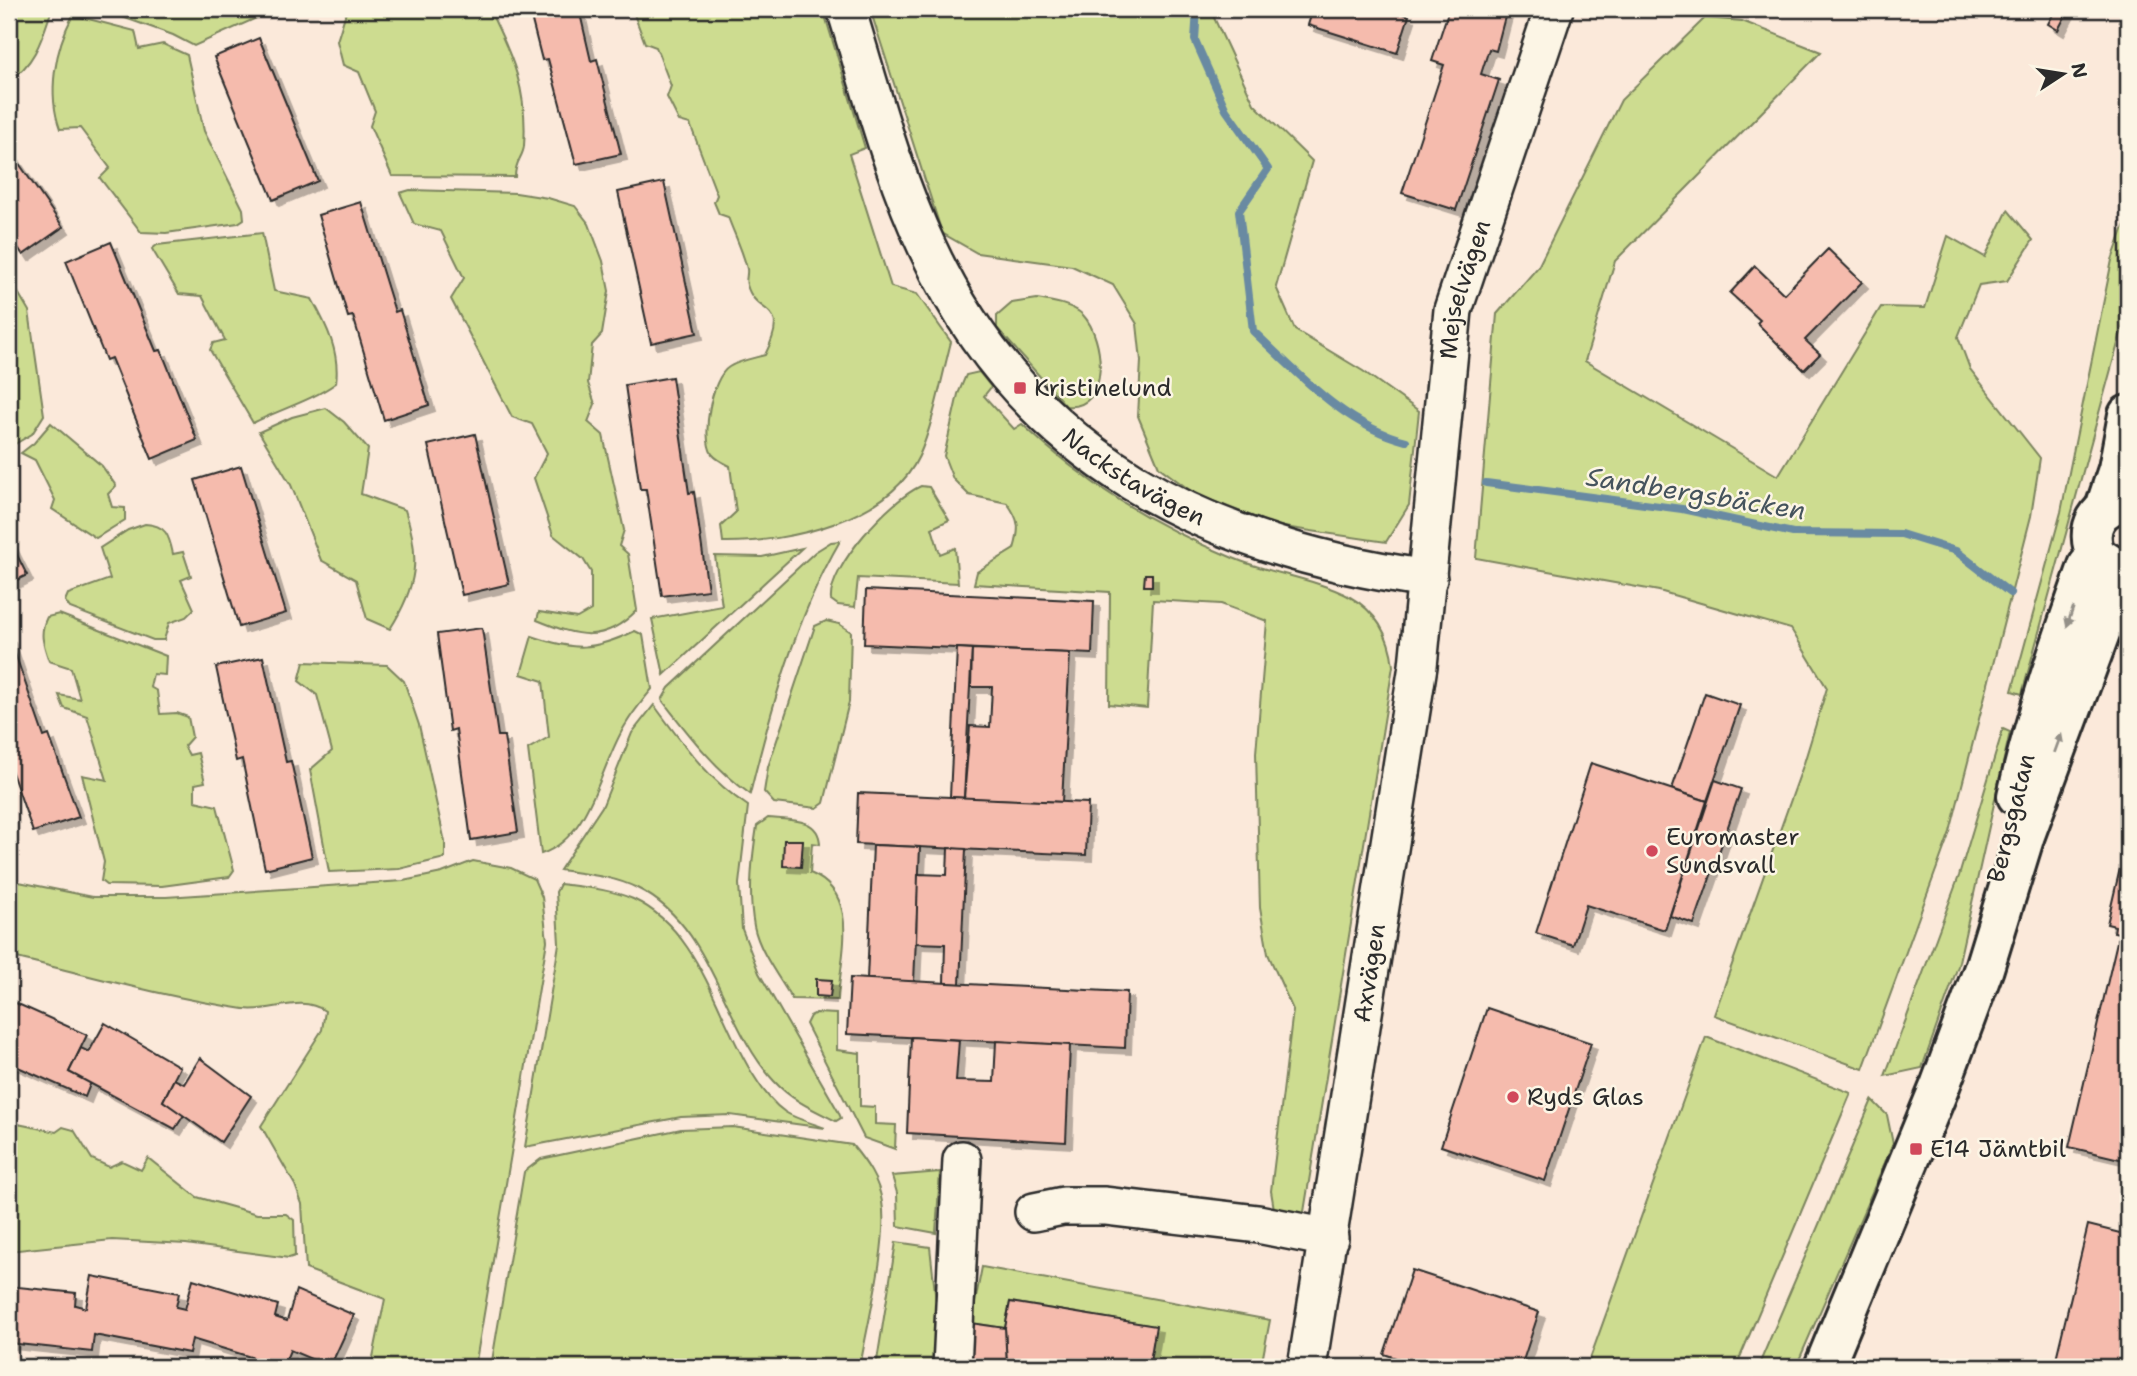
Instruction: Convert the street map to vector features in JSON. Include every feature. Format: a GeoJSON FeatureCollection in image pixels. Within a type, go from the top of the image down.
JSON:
{"type":"FeatureCollection","features":[{"type":"Feature","properties":{"kind":"highway","name":"Bergsgatan"},"geometry":{"type":"LineString","coordinates":[[1824,1367],[1940,1086],[1984,968],[2025,835],[2116,587],[2118,566],[2092,547],[2093,525],[2117,505],[2118,469],[2128,415]]}},
{"type":"Feature","properties":{"kind":"street","name":"Nackstavägen"},"geometry":{"type":"LineString","coordinates":[[846,9],[903,187],[928,249],[978,338],[1068,438],[1161,498],[1246,538],[1361,570],[1428,579]]}},
{"type":"Feature","properties":{"kind":"street","name":"Mejselvägen"},"geometry":{"type":"LineString","coordinates":[[1428,579],[1443,394],[1453,310],[1554,9]]}},
{"type":"Feature","properties":{"kind":"street","name":"Axvägen"},"geometry":{"type":"LineString","coordinates":[[1307,1367],[1418,666],[1428,579]]}},
{"type":"Feature","properties":{"kind":"street"},"geometry":{"type":"LineString","coordinates":[[952,1367],[962,1160]]}},
{"type":"Feature","properties":{"kind":"street"},"geometry":{"type":"LineString","coordinates":[[1034,1212],[1063,1206],[1105,1206],[1258,1224],[1329,1238]]}},
{"type":"Feature","properties":{"kind":"green space"},"geometry":{"type":"Polygon","coordinates":[[[11,9],[52,9],[32,58],[9,81],[11,9]]]}},
{"type":"Feature","properties":{"kind":"green space"},"geometry":{"type":"Polygon","coordinates":[[[100,9],[318,9],[270,12],[194,46],[173,35],[100,9]]]}},
{"type":"Feature","properties":{"kind":"green space"},"geometry":{"type":"Polygon","coordinates":[[[347,9],[489,9],[512,59],[524,108],[524,146],[515,177],[392,176],[370,126],[375,111],[359,72],[343,65],[337,41],[347,9]]]}},
{"type":"Feature","properties":{"kind":"green space"},"geometry":{"type":"Polygon","coordinates":[[[632,9],[823,9],[865,148],[849,154],[891,287],[917,294],[951,342],[924,444],[905,478],[885,497],[834,524],[776,538],[723,542],[721,526],[736,512],[730,466],[714,456],[709,446],[707,435],[710,408],[717,383],[729,367],[765,355],[775,326],[774,318],[751,295],[746,283],[747,269],[743,256],[728,217],[719,214],[714,202],[717,195],[690,124],[679,121],[667,97],[671,86],[656,47],[645,43],[632,9]]]}},
{"type":"Feature","properties":{"kind":"green space"},"geometry":{"type":"Polygon","coordinates":[[[870,9],[1210,9],[1254,104],[1312,161],[1276,287],[1295,330],[1363,371],[1419,411],[1409,505],[1386,542],[1277,526],[1195,494],[1159,467],[1138,416],[1141,361],[1137,324],[1113,285],[1072,266],[977,253],[942,233],[870,9]]]}},
{"type":"Feature","properties":{"kind":"green space"},"geometry":{"type":"Polygon","coordinates":[[[73,15],[135,31],[139,49],[163,44],[187,55],[204,131],[243,209],[244,219],[238,223],[166,233],[141,232],[100,178],[110,168],[80,128],[60,129],[54,101],[55,71],[62,42],[73,15]]]}},
{"type":"Feature","properties":{"kind":"green space"},"geometry":{"type":"Polygon","coordinates":[[[1705,18],[1742,21],[1821,52],[1615,261],[1585,361],[1778,476],[1881,307],[1925,308],[1948,236],[1985,257],[2008,210],[2033,240],[2007,281],[1979,285],[1958,337],[1970,369],[2040,458],[2031,516],[1950,832],[1863,1069],[1714,1015],[1804,763],[1827,688],[1791,629],[1659,591],[1476,558],[1497,314],[1538,267],[1621,100],[1705,18]]]}},
{"type":"Feature","properties":{"kind":"green space"},"geometry":{"type":"Polygon","coordinates":[[[410,190],[516,193],[548,198],[575,206],[589,224],[603,261],[609,291],[602,334],[592,345],[588,383],[595,404],[588,422],[603,435],[624,530],[619,546],[628,554],[637,610],[625,621],[602,633],[578,633],[537,620],[539,612],[577,618],[591,610],[591,572],[583,559],[553,535],[534,478],[547,453],[532,424],[512,417],[451,299],[464,278],[441,231],[414,224],[400,193],[410,190]]]}},
{"type":"Feature","properties":{"kind":"green space"},"geometry":{"type":"Polygon","coordinates":[[[2128,216],[2128,307],[2022,694],[2012,691],[2061,512],[2112,260],[2128,216]]]}},
{"type":"Feature","properties":{"kind":"green space"},"geometry":{"type":"Polygon","coordinates":[[[262,233],[274,291],[312,299],[331,340],[337,372],[336,383],[306,400],[253,423],[210,350],[213,343],[225,340],[202,296],[179,294],[152,249],[157,245],[262,233]]]}},
{"type":"Feature","properties":{"kind":"green space"},"geometry":{"type":"Polygon","coordinates":[[[9,285],[16,289],[29,311],[44,415],[32,434],[15,444],[9,436],[9,285]]]}},
{"type":"Feature","properties":{"kind":"green space"},"geometry":{"type":"Polygon","coordinates":[[[1037,299],[1073,308],[1083,315],[1096,340],[1100,371],[1097,385],[1091,397],[1081,404],[1066,406],[997,328],[997,316],[1012,303],[1037,299]]]}},
{"type":"Feature","properties":{"kind":"green space"},"geometry":{"type":"Polygon","coordinates":[[[979,372],[991,387],[984,396],[1014,429],[1022,424],[1095,484],[1175,532],[1233,558],[1323,585],[1350,597],[1375,618],[1389,645],[1393,666],[1303,1218],[1274,1209],[1271,1191],[1293,1010],[1268,954],[1260,908],[1256,753],[1267,621],[1221,604],[1153,600],[1147,708],[1109,704],[1110,592],[974,584],[977,572],[1014,549],[1018,530],[1017,520],[1007,503],[969,495],[953,479],[944,456],[958,394],[966,375],[979,372]]]}},
{"type":"Feature","properties":{"kind":"green space"},"geometry":{"type":"Polygon","coordinates":[[[326,408],[344,422],[368,449],[361,494],[405,510],[410,527],[414,571],[406,599],[390,629],[367,619],[356,580],[321,560],[291,485],[259,432],[292,417],[326,408]]]}},
{"type":"Feature","properties":{"kind":"green space"},"geometry":{"type":"Polygon","coordinates":[[[51,423],[102,466],[116,486],[108,494],[112,507],[125,508],[125,520],[96,538],[52,509],[55,500],[35,460],[21,453],[34,443],[51,423]]]}},
{"type":"Feature","properties":{"kind":"green space"},"geometry":{"type":"Polygon","coordinates":[[[921,486],[929,487],[949,520],[932,528],[940,554],[955,548],[958,583],[858,578],[855,607],[838,605],[831,600],[833,586],[850,553],[879,519],[908,493],[921,486]]]}},
{"type":"Feature","properties":{"kind":"green space"},"geometry":{"type":"Polygon","coordinates":[[[145,524],[158,526],[165,532],[173,554],[183,552],[191,576],[181,580],[194,609],[186,617],[169,623],[164,640],[153,640],[70,608],[65,601],[68,594],[110,579],[100,548],[128,530],[145,524]]]}},
{"type":"Feature","properties":{"kind":"green space"},"geometry":{"type":"Polygon","coordinates":[[[840,541],[810,601],[786,664],[750,794],[713,762],[662,700],[669,688],[815,552],[831,542],[840,541]]]}},
{"type":"Feature","properties":{"kind":"green space"},"geometry":{"type":"Polygon","coordinates":[[[802,548],[664,675],[652,619],[722,606],[715,556],[762,557],[802,548]]]}},
{"type":"Feature","properties":{"kind":"green space"},"geometry":{"type":"Polygon","coordinates":[[[59,614],[166,656],[165,675],[153,674],[150,687],[157,691],[160,714],[177,713],[188,717],[192,737],[184,746],[189,755],[198,753],[205,782],[195,784],[195,801],[217,806],[234,870],[229,877],[162,886],[106,885],[101,881],[104,862],[82,775],[107,780],[87,716],[64,708],[59,695],[80,699],[71,668],[49,661],[45,649],[43,633],[47,617],[59,614]]]}},
{"type":"Feature","properties":{"kind":"green space"},"geometry":{"type":"Polygon","coordinates":[[[826,621],[839,624],[851,632],[849,702],[824,803],[817,808],[774,803],[764,792],[768,767],[815,626],[826,621]]]}},
{"type":"Feature","properties":{"kind":"green space"},"geometry":{"type":"Polygon","coordinates":[[[635,631],[643,635],[652,689],[617,740],[583,816],[572,832],[558,845],[541,854],[528,749],[549,737],[543,681],[521,674],[532,636],[583,647],[607,642],[635,631]]]}},
{"type":"Feature","properties":{"kind":"green space"},"geometry":{"type":"Polygon","coordinates":[[[304,662],[387,665],[404,681],[419,725],[445,842],[445,858],[399,869],[329,872],[310,770],[332,751],[317,695],[299,681],[304,662]]]}},
{"type":"Feature","properties":{"kind":"green space"},"geometry":{"type":"Polygon","coordinates":[[[654,705],[708,772],[748,806],[739,884],[742,929],[759,973],[838,1111],[841,1118],[836,1121],[795,1099],[774,1081],[741,1031],[700,950],[683,926],[663,905],[637,888],[618,881],[560,870],[603,805],[632,733],[654,705]]]}},
{"type":"Feature","properties":{"kind":"green space"},"geometry":{"type":"Polygon","coordinates":[[[2003,729],[2010,732],[1958,966],[1922,1068],[1885,1076],[1959,876],[2003,729]]]}},
{"type":"Feature","properties":{"kind":"green space"},"geometry":{"type":"Polygon","coordinates":[[[768,818],[809,824],[818,835],[820,844],[812,843],[810,873],[826,883],[837,896],[842,911],[844,946],[838,1000],[792,999],[760,945],[751,901],[752,863],[757,826],[768,818]]]}},
{"type":"Feature","properties":{"kind":"green space"},"geometry":{"type":"Polygon","coordinates":[[[473,861],[511,868],[534,879],[542,897],[547,941],[475,1367],[371,1367],[385,1299],[306,1269],[302,1204],[295,1185],[261,1126],[322,1030],[325,1011],[305,1004],[255,1010],[214,1004],[9,956],[9,880],[93,897],[166,897],[403,881],[442,873],[473,861]]]}},
{"type":"Feature","properties":{"kind":"green space"},"geometry":{"type":"Polygon","coordinates":[[[560,884],[615,893],[633,899],[656,913],[691,953],[741,1053],[768,1096],[789,1114],[825,1128],[730,1115],[681,1117],[525,1147],[559,944],[556,892],[560,884]]]}},
{"type":"Feature","properties":{"kind":"green space"},"geometry":{"type":"Polygon","coordinates":[[[816,1013],[837,1014],[837,1050],[860,1053],[860,1106],[875,1107],[875,1124],[896,1125],[895,1149],[864,1138],[806,1024],[810,1016],[816,1013]]]}},
{"type":"Feature","properties":{"kind":"green space"},"geometry":{"type":"Polygon","coordinates":[[[1706,1037],[1851,1093],[1736,1367],[1587,1367],[1706,1037]]]}},
{"type":"Feature","properties":{"kind":"green space"},"geometry":{"type":"Polygon","coordinates":[[[1872,1100],[1887,1115],[1893,1144],[1796,1367],[1758,1367],[1872,1100]]]}},
{"type":"Feature","properties":{"kind":"green space"},"geometry":{"type":"Polygon","coordinates":[[[9,1117],[18,1124],[56,1132],[63,1127],[74,1130],[92,1159],[109,1167],[122,1161],[141,1170],[148,1158],[197,1197],[257,1214],[286,1214],[294,1220],[295,1256],[289,1258],[186,1244],[112,1240],[9,1251],[9,1117]]]}},
{"type":"Feature","properties":{"kind":"green space"},"geometry":{"type":"Polygon","coordinates":[[[733,1127],[852,1145],[871,1172],[882,1202],[883,1238],[860,1367],[491,1367],[524,1172],[541,1159],[681,1129],[733,1127]]]}},
{"type":"Feature","properties":{"kind":"green space"},"geometry":{"type":"Polygon","coordinates":[[[940,1172],[936,1233],[898,1226],[897,1193],[892,1176],[940,1172]]]}},
{"type":"Feature","properties":{"kind":"green space"},"geometry":{"type":"Polygon","coordinates":[[[896,1242],[930,1247],[942,1355],[940,1367],[876,1367],[896,1242]]]}},
{"type":"Feature","properties":{"kind":"green space"},"geometry":{"type":"Polygon","coordinates":[[[982,1267],[1270,1320],[1261,1367],[1149,1367],[1155,1326],[1010,1302],[1005,1328],[971,1323],[982,1267]]]}},
{"type":"Feature","properties":{"kind":"building"},"geometry":{"type":"Polygon","coordinates":[[[529,9],[579,9],[591,61],[597,59],[621,154],[576,164],[548,59],[542,60],[529,9]]]}},
{"type":"Feature","properties":{"kind":"building"},"geometry":{"type":"Polygon","coordinates":[[[1313,9],[1386,9],[1409,16],[1397,53],[1308,25],[1313,9]]]}},
{"type":"Feature","properties":{"kind":"building"},"geometry":{"type":"Polygon","coordinates":[[[1449,9],[1507,9],[1496,51],[1489,49],[1481,74],[1499,80],[1456,210],[1402,193],[1444,65],[1432,61],[1449,9]]]}},
{"type":"Feature","properties":{"kind":"building"},"geometry":{"type":"Polygon","coordinates":[[[2056,9],[2067,13],[2058,30],[2048,24],[2056,9]]]}},
{"type":"Feature","properties":{"kind":"building"},"geometry":{"type":"Polygon","coordinates":[[[2123,9],[2128,9],[2128,25],[2119,22],[2123,9]]]}},
{"type":"Feature","properties":{"kind":"building"},"geometry":{"type":"Polygon","coordinates":[[[259,38],[318,181],[273,200],[214,57],[259,38]]]}},
{"type":"Feature","properties":{"kind":"building"},"geometry":{"type":"Polygon","coordinates":[[[9,149],[63,227],[23,255],[9,234],[9,149]]]}},
{"type":"Feature","properties":{"kind":"building"},"geometry":{"type":"Polygon","coordinates":[[[664,182],[697,333],[651,343],[618,192],[664,182]]]}},
{"type":"Feature","properties":{"kind":"building"},"geometry":{"type":"Polygon","coordinates":[[[361,202],[395,312],[400,310],[429,405],[384,420],[353,316],[348,317],[318,215],[361,202]]]}},
{"type":"Feature","properties":{"kind":"building"},"geometry":{"type":"Polygon","coordinates":[[[111,242],[156,351],[161,350],[197,440],[152,459],[111,358],[106,360],[66,261],[111,242]]]}},
{"type":"Feature","properties":{"kind":"building"},"geometry":{"type":"Polygon","coordinates":[[[1828,249],[1862,282],[1805,340],[1820,354],[1804,370],[1757,323],[1760,320],[1730,293],[1755,266],[1784,294],[1828,249]]]}},
{"type":"Feature","properties":{"kind":"building"},"geometry":{"type":"Polygon","coordinates":[[[672,377],[689,493],[694,492],[708,590],[662,596],[646,489],[640,489],[625,385],[672,377]]]}},
{"type":"Feature","properties":{"kind":"building"},"geometry":{"type":"Polygon","coordinates":[[[475,434],[509,584],[462,595],[428,445],[475,434]]]}},
{"type":"Feature","properties":{"kind":"building"},"geometry":{"type":"Polygon","coordinates":[[[241,466],[286,613],[239,627],[195,480],[241,466]]]}},
{"type":"Feature","properties":{"kind":"building"},"geometry":{"type":"Polygon","coordinates":[[[9,539],[27,575],[9,584],[9,539]]]}},
{"type":"Feature","properties":{"kind":"building"},"geometry":{"type":"Polygon","coordinates":[[[1145,574],[1152,574],[1152,586],[1144,586],[1145,574]]]}},
{"type":"Feature","properties":{"kind":"building"},"geometry":{"type":"Polygon","coordinates":[[[866,590],[1094,601],[1092,654],[864,644],[866,590]]]}},
{"type":"Feature","properties":{"kind":"building"},"geometry":{"type":"Polygon","coordinates":[[[482,628],[498,736],[504,736],[518,832],[471,840],[456,729],[450,731],[437,634],[482,628]]]}},
{"type":"Feature","properties":{"kind":"building"},"geometry":{"type":"Polygon","coordinates":[[[9,636],[44,737],[49,735],[79,817],[33,832],[9,764],[9,636]]]}},
{"type":"Feature","properties":{"kind":"building"},"geometry":{"type":"Polygon","coordinates":[[[957,648],[972,649],[964,798],[950,797],[957,648]]]}},
{"type":"Feature","properties":{"kind":"building"},"geometry":{"type":"Polygon","coordinates":[[[972,649],[1070,653],[1062,802],[964,798],[970,726],[990,727],[992,687],[971,687],[972,649]]]}},
{"type":"Feature","properties":{"kind":"building"},"geometry":{"type":"Polygon","coordinates":[[[263,657],[286,762],[291,761],[312,857],[265,869],[242,759],[236,761],[216,667],[263,657]]]}},
{"type":"Feature","properties":{"kind":"building"},"geometry":{"type":"Polygon","coordinates":[[[1705,693],[1740,705],[1707,801],[1672,789],[1705,693]]]}},
{"type":"Feature","properties":{"kind":"building"},"geometry":{"type":"Polygon","coordinates":[[[1591,763],[1707,801],[1665,930],[1586,905],[1573,945],[1536,933],[1591,763]]]}},
{"type":"Feature","properties":{"kind":"building"},"geometry":{"type":"Polygon","coordinates":[[[1715,780],[1741,789],[1694,924],[1670,916],[1715,780]]]}},
{"type":"Feature","properties":{"kind":"building"},"geometry":{"type":"Polygon","coordinates":[[[858,793],[1088,803],[1086,855],[856,844],[858,793]]]}},
{"type":"Feature","properties":{"kind":"building"},"geometry":{"type":"Polygon","coordinates":[[[2128,834],[2128,1161],[2069,1147],[2119,933],[2114,932],[2115,926],[2107,924],[2128,834]]]}},
{"type":"Feature","properties":{"kind":"building"},"geometry":{"type":"Polygon","coordinates":[[[784,840],[803,840],[801,867],[783,866],[784,840]]]}},
{"type":"Feature","properties":{"kind":"building"},"geometry":{"type":"Polygon","coordinates":[[[873,845],[920,847],[914,982],[867,979],[873,845]]]}},
{"type":"Feature","properties":{"kind":"building"},"geometry":{"type":"Polygon","coordinates":[[[948,848],[966,849],[960,984],[944,983],[945,944],[916,943],[918,874],[947,875],[948,848]]]}},
{"type":"Feature","properties":{"kind":"building"},"geometry":{"type":"Polygon","coordinates":[[[850,978],[1127,992],[1125,1048],[847,1034],[850,978]]]}},
{"type":"Feature","properties":{"kind":"building"},"geometry":{"type":"Polygon","coordinates":[[[816,979],[832,980],[830,997],[816,996],[816,979]]]}},
{"type":"Feature","properties":{"kind":"building"},"geometry":{"type":"Polygon","coordinates":[[[9,1000],[87,1035],[69,1072],[91,1082],[85,1097],[9,1063],[9,1000]]]}},
{"type":"Feature","properties":{"kind":"building"},"geometry":{"type":"Polygon","coordinates":[[[1487,1008],[1591,1043],[1545,1181],[1441,1146],[1487,1008]]]}},
{"type":"Feature","properties":{"kind":"building"},"geometry":{"type":"Polygon","coordinates":[[[105,1023],[180,1067],[163,1101],[184,1115],[175,1129],[69,1072],[81,1048],[89,1052],[105,1023]]]}},
{"type":"Feature","properties":{"kind":"building"},"geometry":{"type":"Polygon","coordinates":[[[911,1037],[959,1040],[956,1081],[994,1082],[996,1041],[1070,1045],[1066,1142],[907,1133],[911,1037]]]}},
{"type":"Feature","properties":{"kind":"building"},"geometry":{"type":"Polygon","coordinates":[[[200,1058],[251,1096],[221,1142],[163,1101],[174,1079],[184,1084],[200,1058]]]}},
{"type":"Feature","properties":{"kind":"building"},"geometry":{"type":"Polygon","coordinates":[[[2088,1225],[2128,1235],[2126,1367],[2054,1367],[2088,1225]]]}},
{"type":"Feature","properties":{"kind":"building"},"geometry":{"type":"Polygon","coordinates":[[[1412,1270],[1539,1312],[1521,1367],[1423,1367],[1384,1354],[1412,1270]]]}},
{"type":"Feature","properties":{"kind":"building"},"geometry":{"type":"Polygon","coordinates":[[[92,1276],[179,1293],[176,1307],[185,1309],[193,1279],[278,1305],[275,1317],[287,1321],[296,1290],[354,1315],[330,1367],[290,1350],[283,1367],[192,1339],[189,1353],[94,1335],[92,1352],[9,1343],[9,1286],[76,1293],[75,1305],[86,1308],[92,1276]]]}},
{"type":"Feature","properties":{"kind":"building"},"geometry":{"type":"Polygon","coordinates":[[[1010,1302],[1156,1326],[1149,1367],[1007,1367],[1005,1328],[1010,1302]]]}},
{"type":"Feature","properties":{"kind":"building"},"geometry":{"type":"Polygon","coordinates":[[[971,1323],[1005,1328],[1007,1367],[963,1367],[971,1323]]]}},
{"type":"Feature","properties":{"kind":"waterway","name":"Sandbergsbäcken"},"geometry":{"type":"LineString","coordinates":[[1197,9],[1195,40],[1226,110],[1268,169],[1239,211],[1253,331],[1306,381],[1343,411],[1363,424],[1406,441]]}},
{"type":"Feature","properties":{"kind":"waterway","name":"Sandbergsbäcken"},"geometry":{"type":"LineString","coordinates":[[1486,483],[1682,509],[1793,533],[1901,534],[1956,551],[2010,593]]}},
{"type":"Feature","properties":{"kind":"place","name":"Kristinelund"},"geometry":{"type":"Point","coordinates":[1020,388]}},
{"type":"Feature","properties":{"kind":"place","name":"Euromaster Sundsvall"},"geometry":{"type":"Point","coordinates":[1652,851]}},
{"type":"Feature","properties":{"kind":"place","name":"Ryds Glas"},"geometry":{"type":"Point","coordinates":[1513,1097]}},
{"type":"Feature","properties":{"kind":"place","name":"E14 Jämtbil"},"geometry":{"type":"Point","coordinates":[1916,1149]}}]}
